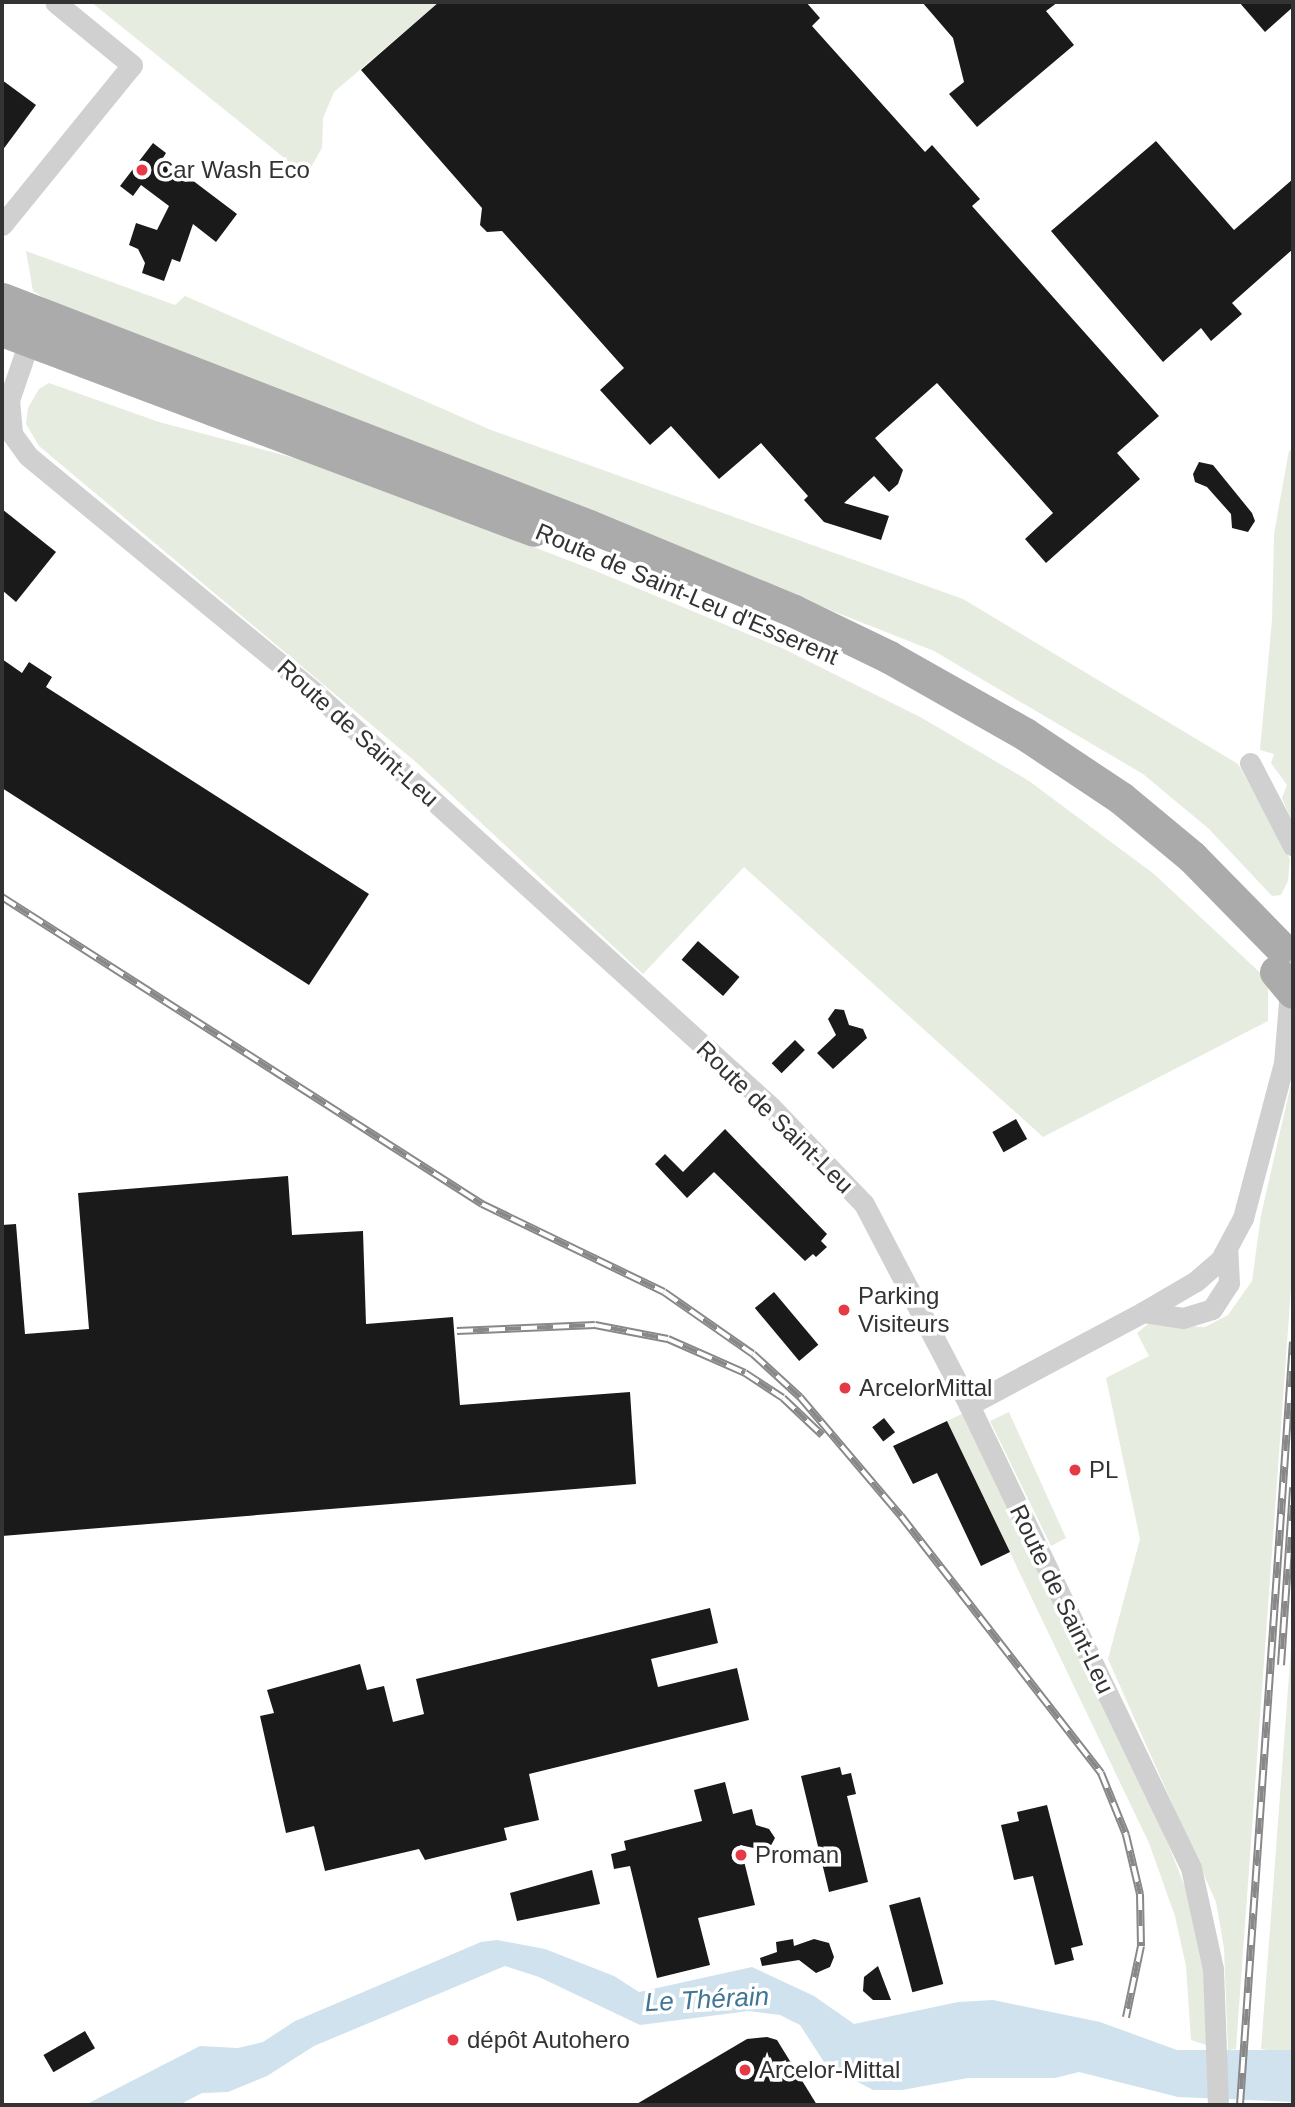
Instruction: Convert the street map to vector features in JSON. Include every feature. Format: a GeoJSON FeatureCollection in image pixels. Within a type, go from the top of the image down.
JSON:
{"type":"FeatureCollection","features":[{"type":"Feature","properties":{"kind":"main road","name":"Route de Saint-Leu d'Esserent"},"geometry":{"type":"LineString","coordinates":[[14,318],[576,521],[841,633],[956,693],[1066,760],[1152,822],[1206,870],[1287,956]]}},
{"type":"Feature","properties":{"kind":"main road","name":"Route de Saint-Leu d'Esserent"},"geometry":{"type":"LineString","coordinates":[[14,318],[752,617],[893,683],[991,737],[1102,810],[1206,898],[1287,956]]}},
{"type":"Feature","properties":{"kind":"street"},"geometry":{"type":"LineString","coordinates":[[2,225],[132,65],[55,2]]}},
{"type":"Feature","properties":{"kind":"street"},"geometry":{"type":"LineString","coordinates":[[13,438],[9,400],[14,318]]}},
{"type":"Feature","properties":{"kind":"street","name":"Route de Saint-Leu"},"geometry":{"type":"LineString","coordinates":[[2,420],[13,438],[36,462],[315,693],[800,1134],[871,1215],[969,1405],[1191,1868],[1208,1933],[1217,2047],[1218,2105]]}},
{"type":"Feature","properties":{"kind":"street"},"geometry":{"type":"LineString","coordinates":[[1250,763],[1293,846]]}},
{"type":"Feature","properties":{"kind":"street"},"geometry":{"type":"LineString","coordinates":[[969,1405],[1196,1281],[1227,1250],[1246,1208],[1284,1063],[1287,956]]}},
{"type":"Feature","properties":{"kind":"street"},"geometry":{"type":"LineString","coordinates":[[1143,1312],[1184,1318],[1212,1309],[1229,1283],[1227,1250]]}},
{"type":"Feature","properties":{"kind":"shaded area"},"geometry":{"type":"Polygon","coordinates":[[[91,2],[439,2],[334,92],[323,118],[322,148],[310,169],[303,173],[91,2]]]}},
{"type":"Feature","properties":{"kind":"shaded area"},"geometry":{"type":"Polygon","coordinates":[[[26,251],[175,305],[185,296],[491,430],[963,599],[1238,764],[1290,859],[1288,881],[1281,895],[1272,896],[1209,829],[1143,774],[934,651],[53,303],[33,291],[26,251]]]}},
{"type":"Feature","properties":{"kind":"shaded area"},"geometry":{"type":"Polygon","coordinates":[[[49,383],[159,422],[313,463],[591,569],[784,649],[922,718],[1029,781],[1154,874],[1268,980],[1268,1021],[1043,1137],[744,867],[643,974],[417,763],[39,446],[26,424],[28,408],[39,389],[49,383]]]}},
{"type":"Feature","properties":{"kind":"shaded area"},"geometry":{"type":"Polygon","coordinates":[[[1289,450],[1293,452],[1293,824],[1282,798],[1287,785],[1271,763],[1274,754],[1260,750],[1272,620],[1274,534],[1289,450]]]}},
{"type":"Feature","properties":{"kind":"shaded area"},"geometry":{"type":"Polygon","coordinates":[[[1293,1075],[1293,1260],[1236,2049],[1228,2050],[1224,1948],[1216,1902],[1108,1659],[1140,1539],[1106,1378],[1149,1356],[1137,1333],[1148,1324],[1205,1327],[1228,1315],[1252,1281],[1261,1215],[1293,1075]]]}},
{"type":"Feature","properties":{"kind":"shaded area"},"geometry":{"type":"Polygon","coordinates":[[[1009,1412],[1066,1538],[1051,1546],[990,1421],[1009,1412]]]}},
{"type":"Feature","properties":{"kind":"shaded area"},"geometry":{"type":"Polygon","coordinates":[[[964,1413],[1167,1841],[1190,1900],[1204,1958],[1206,2045],[1191,2040],[1186,1966],[1175,1916],[1149,1843],[947,1421],[964,1413]]]}},
{"type":"Feature","properties":{"kind":"shaded area"},"geometry":{"type":"Polygon","coordinates":[[[1293,1622],[1293,2050],[1274,2051],[1261,2049],[1293,1622]]]}},
{"type":"Feature","properties":{"kind":"water","name":"Le Thérain"},"geometry":{"type":"Polygon","coordinates":[[[497,1940],[545,1949],[614,1976],[639,1992],[752,1967],[814,1996],[854,2024],[958,2002],[993,2000],[1100,2022],[1177,2050],[1293,2050],[1293,2102],[1178,2097],[1079,2072],[1055,2078],[968,2078],[902,2090],[873,2090],[826,2065],[800,2025],[780,2015],[749,2011],[640,2025],[539,1977],[505,1966],[314,2046],[267,2076],[228,2092],[202,2093],[179,2105],[85,2105],[200,2046],[238,2048],[263,2042],[295,2021],[481,1942],[497,1940]]]}},
{"type":"Feature","properties":{"kind":"building"},"geometry":{"type":"Polygon","coordinates":[[[439,2],[806,2],[820,18],[812,26],[925,152],[932,145],[980,199],[972,206],[1159,416],[1117,453],[1140,479],[1046,563],[1025,539],[1053,513],[937,383],[875,438],[903,470],[898,484],[889,492],[874,476],[844,503],[889,516],[881,540],[824,522],[804,500],[808,496],[761,443],[719,479],[671,426],[650,445],[600,390],[624,368],[502,231],[487,232],[480,225],[482,208],[361,70],[439,2]]]}},
{"type":"Feature","properties":{"kind":"building"},"geometry":{"type":"Polygon","coordinates":[[[922,2],[1058,2],[1046,11],[1074,45],[977,127],[949,94],[964,82],[953,38],[922,2]]]}},
{"type":"Feature","properties":{"kind":"building"},"geometry":{"type":"Polygon","coordinates":[[[1239,2],[1293,2],[1293,7],[1265,32],[1239,2]]]}},
{"type":"Feature","properties":{"kind":"building"},"geometry":{"type":"Polygon","coordinates":[[[2,80],[36,105],[2,151],[2,80]]]}},
{"type":"Feature","properties":{"kind":"building"},"geometry":{"type":"Polygon","coordinates":[[[1156,141],[1234,230],[1293,179],[1293,249],[1232,303],[1242,314],[1211,341],[1201,328],[1163,362],[1051,231],[1156,141]]]}},
{"type":"Feature","properties":{"kind":"building"},"geometry":{"type":"Polygon","coordinates":[[[153,143],[166,153],[163,158],[237,214],[216,242],[193,224],[180,262],[172,259],[164,281],[142,273],[145,263],[138,249],[129,245],[136,223],[157,230],[169,206],[141,185],[133,196],[120,186],[153,143]]]}},
{"type":"Feature","properties":{"kind":"building"},"geometry":{"type":"Polygon","coordinates":[[[1199,462],[1213,465],[1252,513],[1255,521],[1248,532],[1232,528],[1231,514],[1207,487],[1195,482],[1193,474],[1199,462]]]}},
{"type":"Feature","properties":{"kind":"building"},"geometry":{"type":"Polygon","coordinates":[[[2,509],[56,552],[16,602],[2,590],[2,509]]]}},
{"type":"Feature","properties":{"kind":"building"},"geometry":{"type":"Polygon","coordinates":[[[2,659],[22,673],[29,662],[52,677],[46,687],[369,894],[309,985],[2,788],[2,659]]]}},
{"type":"Feature","properties":{"kind":"building"},"geometry":{"type":"Polygon","coordinates":[[[698,941],[740,977],[723,996],[682,960],[698,941]]]}},
{"type":"Feature","properties":{"kind":"building"},"geometry":{"type":"Polygon","coordinates":[[[835,1009],[844,1010],[849,1025],[863,1029],[867,1038],[833,1069],[817,1053],[836,1035],[828,1019],[835,1009]]]}},
{"type":"Feature","properties":{"kind":"building"},"geometry":{"type":"Polygon","coordinates":[[[795,1040],[805,1050],[782,1073],[772,1063],[795,1040]]]}},
{"type":"Feature","properties":{"kind":"building"},"geometry":{"type":"Polygon","coordinates":[[[1016,1119],[1027,1139],[1004,1152],[992,1132],[1016,1119]]]}},
{"type":"Feature","properties":{"kind":"building"},"geometry":{"type":"Polygon","coordinates":[[[725,1129],[827,1234],[821,1241],[827,1247],[816,1257],[813,1254],[805,1261],[714,1172],[687,1198],[655,1164],[665,1154],[683,1172],[725,1129]]]}},
{"type":"Feature","properties":{"kind":"building"},"geometry":{"type":"Polygon","coordinates":[[[288,1176],[292,1235],[363,1231],[366,1324],[453,1317],[460,1405],[630,1392],[636,1484],[2,1536],[2,1225],[16,1224],[25,1334],[89,1329],[78,1193],[288,1176]]]}},
{"type":"Feature","properties":{"kind":"building"},"geometry":{"type":"Polygon","coordinates":[[[774,1292],[818,1345],[799,1361],[755,1308],[774,1292]]]}},
{"type":"Feature","properties":{"kind":"building"},"geometry":{"type":"Polygon","coordinates":[[[884,1418],[895,1432],[883,1441],[872,1427],[884,1418]]]}},
{"type":"Feature","properties":{"kind":"building"},"geometry":{"type":"Polygon","coordinates":[[[947,1421],[1010,1552],[981,1566],[937,1473],[913,1484],[893,1446],[947,1421]]]}},
{"type":"Feature","properties":{"kind":"building"},"geometry":{"type":"Polygon","coordinates":[[[710,1608],[718,1643],[651,1659],[658,1687],[737,1668],[749,1720],[529,1774],[539,1820],[504,1828],[507,1840],[425,1860],[419,1849],[325,1871],[314,1826],[286,1833],[260,1716],[274,1713],[267,1690],[360,1664],[367,1690],[384,1686],[393,1722],[424,1714],[416,1679],[710,1608]]]}},
{"type":"Feature","properties":{"kind":"building"},"geometry":{"type":"Polygon","coordinates":[[[840,1767],[842,1775],[851,1773],[856,1794],[847,1796],[868,1882],[829,1892],[801,1776],[840,1767]]]}},
{"type":"Feature","properties":{"kind":"building"},"geometry":{"type":"Polygon","coordinates":[[[725,1782],[733,1814],[752,1809],[756,1825],[769,1829],[775,1838],[768,1851],[740,1845],[755,1905],[698,1918],[710,1965],[657,1978],[630,1866],[614,1869],[611,1854],[626,1850],[624,1841],[702,1821],[694,1790],[725,1782]]]}},
{"type":"Feature","properties":{"kind":"building"},"geometry":{"type":"Polygon","coordinates":[[[1047,1805],[1083,1945],[1071,1948],[1074,1960],[1055,1965],[1033,1876],[1014,1880],[1001,1825],[1019,1821],[1017,1812],[1047,1805]]]}},
{"type":"Feature","properties":{"kind":"building"},"geometry":{"type":"Polygon","coordinates":[[[592,1870],[600,1904],[517,1921],[510,1893],[592,1870]]]}},
{"type":"Feature","properties":{"kind":"building"},"geometry":{"type":"Polygon","coordinates":[[[920,1897],[943,1984],[912,1992],[889,1905],[920,1897]]]}},
{"type":"Feature","properties":{"kind":"building"},"geometry":{"type":"Polygon","coordinates":[[[793,1939],[794,1946],[814,1939],[829,1943],[834,1957],[830,1967],[816,1973],[799,1960],[762,1966],[760,1958],[777,1952],[776,1942],[793,1939]]]}},
{"type":"Feature","properties":{"kind":"building"},"geometry":{"type":"Polygon","coordinates":[[[878,1966],[891,2000],[873,2000],[863,1991],[864,1977],[878,1966]]]}},
{"type":"Feature","properties":{"kind":"building"},"geometry":{"type":"Polygon","coordinates":[[[85,2031],[95,2048],[53,2072],[43,2055],[85,2031]]]}},
{"type":"Feature","properties":{"kind":"building","name":"Arcelor-Mittal"},"geometry":{"type":"Polygon","coordinates":[[[767,2037],[777,2040],[817,2105],[635,2105],[747,2039],[767,2037]]]}},
{"type":"Feature","properties":{"kind":"railway"},"geometry":{"type":"LineString","coordinates":[[2,897],[482,1204],[664,1292],[753,1354],[800,1397],[901,1516],[1101,1773],[1126,1835],[1140,1894],[1141,1946],[1126,2017]]}},
{"type":"Feature","properties":{"kind":"railway"},"geometry":{"type":"LineString","coordinates":[[457,1331],[595,1325],[668,1339],[745,1373],[783,1398],[822,1435]]}},
{"type":"Feature","properties":{"kind":"railway"},"geometry":{"type":"LineString","coordinates":[[1240,2105],[1293,1342]]}},
{"type":"Feature","properties":{"kind":"railway"},"geometry":{"type":"LineString","coordinates":[[1281,1665],[1293,1487]]}},
{"type":"Feature","properties":{"kind":"place","name":"Car Wash Eco"},"geometry":{"type":"Point","coordinates":[142,170]}},
{"type":"Feature","properties":{"kind":"place","name":"Parking Visiteurs"},"geometry":{"type":"Point","coordinates":[844,1310]}},
{"type":"Feature","properties":{"kind":"place","name":"ArcelorMittal"},"geometry":{"type":"Point","coordinates":[845,1388]}},
{"type":"Feature","properties":{"kind":"place","name":"PL"},"geometry":{"type":"Point","coordinates":[1075,1470]}},
{"type":"Feature","properties":{"kind":"place","name":"Proman"},"geometry":{"type":"Point","coordinates":[741,1855]}},
{"type":"Feature","properties":{"kind":"place","name":"dépôt Autohero"},"geometry":{"type":"Point","coordinates":[453,2040]}},
{"type":"Feature","properties":{"kind":"place","name":"Arcelor-Mittal"},"geometry":{"type":"Point","coordinates":[745,2070]}}]}
